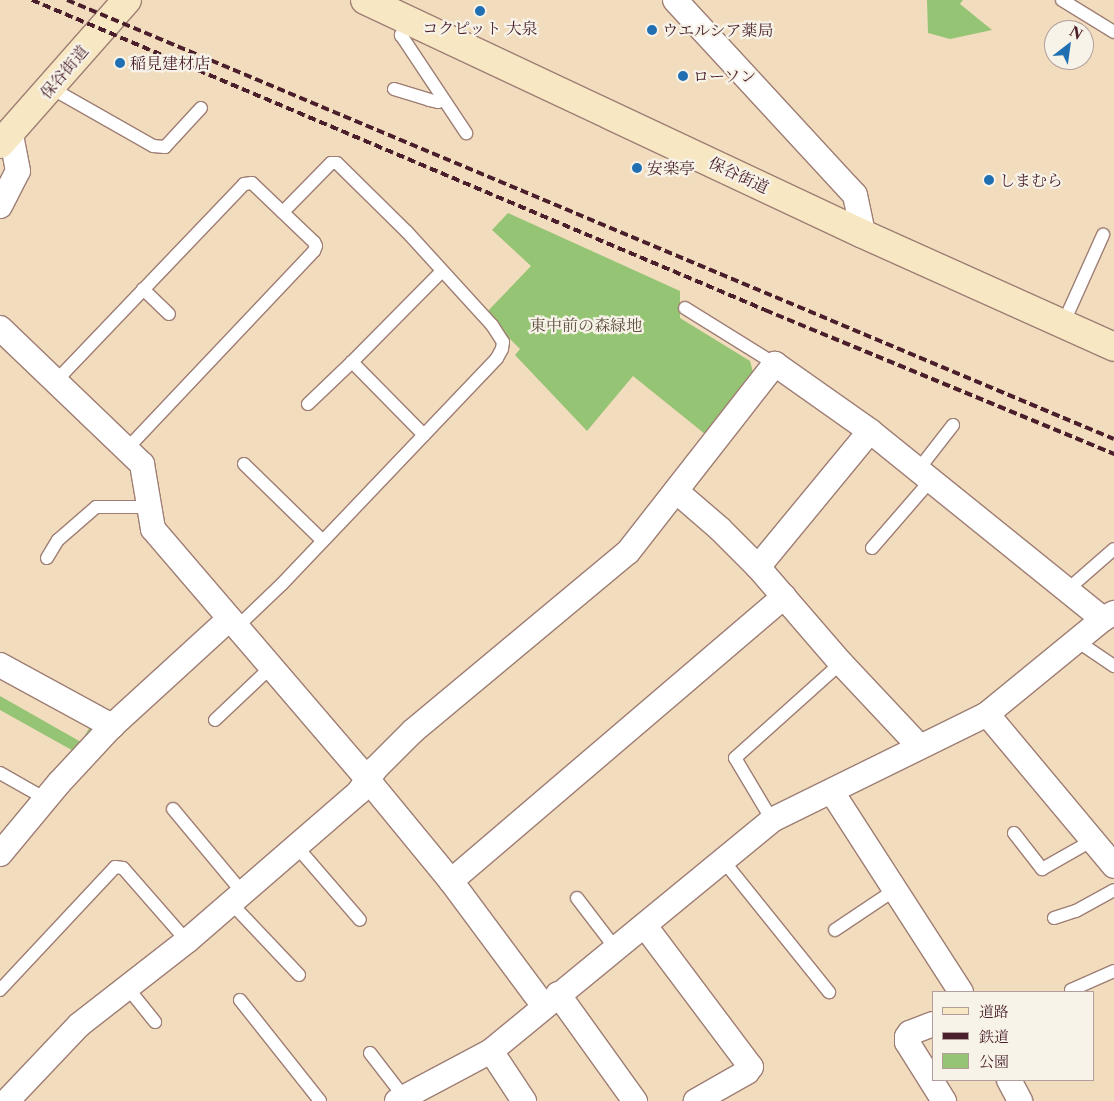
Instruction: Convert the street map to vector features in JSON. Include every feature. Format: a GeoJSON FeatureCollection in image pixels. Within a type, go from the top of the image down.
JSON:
{"type":"FeatureCollection","features":[{"type":"Feature","properties":{"kind":"main road","name":"保谷街道"},"geometry":{"type":"LineString","coordinates":[[365,0],[863,234],[1114,347]]}},
{"type":"Feature","properties":{"kind":"main road","name":"保谷街道"},"geometry":{"type":"LineString","coordinates":[[6,139],[51,88],[122,1]]}},
{"type":"Feature","properties":{"kind":"street"},"geometry":{"type":"LineString","coordinates":[[675,0],[854,195],[863,234]]}},
{"type":"Feature","properties":{"kind":"street"},"geometry":{"type":"LineString","coordinates":[[0,206],[18,171],[6,139]]}},
{"type":"Feature","properties":{"kind":"street"},"geometry":{"type":"LineString","coordinates":[[0,328],[142,464],[153,529],[368,780],[450,881],[635,1101]]}},
{"type":"Feature","properties":{"kind":"street"},"geometry":{"type":"LineString","coordinates":[[8,1101],[79,1025],[187,941],[297,847],[359,792],[376,768],[413,730],[628,552],[775,364],[870,432],[1067,590],[1108,616],[987,714],[772,820],[722,859],[645,926],[490,1051],[401,1099]]}},
{"type":"Feature","properties":{"kind":"street"},"geometry":{"type":"LineString","coordinates":[[758,568],[870,432]]}},
{"type":"Feature","properties":{"kind":"street"},"geometry":{"type":"LineString","coordinates":[[676,491],[720,529],[758,568],[841,663],[920,747]]}},
{"type":"Feature","properties":{"kind":"street"},"geometry":{"type":"LineString","coordinates":[[450,881],[784,598]]}},
{"type":"Feature","properties":{"kind":"street"},"geometry":{"type":"LineString","coordinates":[[0,854],[46,799],[112,726],[233,623]]}},
{"type":"Feature","properties":{"kind":"street"},"geometry":{"type":"LineString","coordinates":[[0,664],[112,726]]}},
{"type":"Feature","properties":{"kind":"street"},"geometry":{"type":"LineString","coordinates":[[987,714],[1114,866]]}},
{"type":"Feature","properties":{"kind":"street"},"geometry":{"type":"LineString","coordinates":[[832,792],[960,991]]}},
{"type":"Feature","properties":{"kind":"street"},"geometry":{"type":"LineString","coordinates":[[645,926],[751,1067],[747,1072],[696,1101]]}},
{"type":"Feature","properties":{"kind":"street"},"geometry":{"type":"LineString","coordinates":[[932,1024],[910,1033],[907,1037],[907,1042],[944,1101]]}},
{"type":"Feature","properties":{"kind":"street"},"geometry":{"type":"LineString","coordinates":[[490,1051],[524,1101]]}},
{"type":"Feature","properties":{"kind":"street"},"geometry":{"type":"LineString","coordinates":[[1010,1081],[1020,1101]]}},
{"type":"Feature","properties":{"kind":"lane"},"geometry":{"type":"LineString","coordinates":[[1062,0],[1114,32]]}},
{"type":"Feature","properties":{"kind":"lane"},"geometry":{"type":"LineString","coordinates":[[408,20],[401,34],[466,133]]}},
{"type":"Feature","properties":{"kind":"lane"},"geometry":{"type":"LineString","coordinates":[[51,88],[153,146],[165,147],[201,108]]}},
{"type":"Feature","properties":{"kind":"lane"},"geometry":{"type":"LineString","coordinates":[[394,89],[438,102],[444,100]]}},
{"type":"Feature","properties":{"kind":"lane"},"geometry":{"type":"LineString","coordinates":[[233,623],[282,584],[497,358],[502,349],[503,342],[499,334],[407,232],[334,161],[283,212]]}},
{"type":"Feature","properties":{"kind":"lane"},"geometry":{"type":"LineString","coordinates":[[55,382],[244,184],[252,183],[314,242],[316,246],[314,251],[127,449]]}},
{"type":"Feature","properties":{"kind":"lane"},"geometry":{"type":"LineString","coordinates":[[1063,324],[1103,235]]}},
{"type":"Feature","properties":{"kind":"lane"},"geometry":{"type":"LineString","coordinates":[[308,404],[442,272]]}},
{"type":"Feature","properties":{"kind":"lane"},"geometry":{"type":"LineString","coordinates":[[143,289],[169,314]]}},
{"type":"Feature","properties":{"kind":"lane"},"geometry":{"type":"LineString","coordinates":[[685,308],[775,364]]}},
{"type":"Feature","properties":{"kind":"lane"},"geometry":{"type":"LineString","coordinates":[[352,362],[424,435]]}},
{"type":"Feature","properties":{"kind":"lane"},"geometry":{"type":"LineString","coordinates":[[872,548],[924,475],[953,425]]}},
{"type":"Feature","properties":{"kind":"lane"},"geometry":{"type":"LineString","coordinates":[[244,464],[322,540]]}},
{"type":"Feature","properties":{"kind":"lane"},"geometry":{"type":"LineString","coordinates":[[47,558],[58,540],[96,507],[148,507]]}},
{"type":"Feature","properties":{"kind":"lane"},"geometry":{"type":"LineString","coordinates":[[1067,590],[1114,549]]}},
{"type":"Feature","properties":{"kind":"lane"},"geometry":{"type":"LineString","coordinates":[[1077,641],[1114,666]]}},
{"type":"Feature","properties":{"kind":"lane"},"geometry":{"type":"LineString","coordinates":[[772,820],[736,758],[841,663]]}},
{"type":"Feature","properties":{"kind":"lane"},"geometry":{"type":"LineString","coordinates":[[215,720],[271,667]]}},
{"type":"Feature","properties":{"kind":"lane"},"geometry":{"type":"LineString","coordinates":[[0,774],[46,799]]}},
{"type":"Feature","properties":{"kind":"lane"},"geometry":{"type":"LineString","coordinates":[[174,809],[237,898],[299,975]]}},
{"type":"Feature","properties":{"kind":"lane"},"geometry":{"type":"LineString","coordinates":[[1014,833],[1042,869],[1093,840]]}},
{"type":"Feature","properties":{"kind":"lane"},"geometry":{"type":"LineString","coordinates":[[297,847],[360,920]]}},
{"type":"Feature","properties":{"kind":"lane"},"geometry":{"type":"LineString","coordinates":[[722,859],[829,992]]}},
{"type":"Feature","properties":{"kind":"lane"},"geometry":{"type":"LineString","coordinates":[[0,990],[114,867],[122,868],[187,941]]}},
{"type":"Feature","properties":{"kind":"lane"},"geometry":{"type":"LineString","coordinates":[[835,930],[896,889]]}},
{"type":"Feature","properties":{"kind":"lane"},"geometry":{"type":"LineString","coordinates":[[1054,918],[1076,911],[1114,890]]}},
{"type":"Feature","properties":{"kind":"lane"},"geometry":{"type":"LineString","coordinates":[[577,898],[616,949]]}},
{"type":"Feature","properties":{"kind":"lane"},"geometry":{"type":"LineString","coordinates":[[1071,990],[1114,971]]}},
{"type":"Feature","properties":{"kind":"lane"},"geometry":{"type":"LineString","coordinates":[[128,988],[155,1022]]}},
{"type":"Feature","properties":{"kind":"lane"},"geometry":{"type":"LineString","coordinates":[[240,1000],[320,1101]]}},
{"type":"Feature","properties":{"kind":"lane"},"geometry":{"type":"LineString","coordinates":[[370,1053],[401,1099]]}},
{"type":"Feature","properties":{"kind":"green space"},"geometry":{"type":"Polygon","coordinates":[[[927,0],[963,0],[960,4],[992,30],[950,39],[928,33],[927,0]]]}},
{"type":"Feature","properties":{"kind":"green space","name":"東中前の森緑地"},"geometry":{"type":"Polygon","coordinates":[[[508,213],[680,291],[680,318],[750,361],[753,372],[705,434],[633,376],[587,431],[515,355],[520,349],[485,314],[531,266],[492,230],[508,213]]]}},
{"type":"Feature","properties":{"kind":"green space"},"geometry":{"type":"Polygon","coordinates":[[[0,696],[81,742],[91,725],[92,737],[77,753],[0,710],[0,696]]]}},
{"type":"Feature","properties":{"kind":"railway"},"geometry":{"type":"LineString","coordinates":[[32,0],[765,310],[1114,454]]}},
{"type":"Feature","properties":{"kind":"railway"},"geometry":{"type":"LineString","coordinates":[[67,0],[1114,439]]}},
{"type":"Feature","properties":{"kind":"place","name":"コクピット 大泉"},"geometry":{"type":"Point","coordinates":[480,11]}},
{"type":"Feature","properties":{"kind":"place","name":"ウエルシア薬局"},"geometry":{"type":"Point","coordinates":[652,30]}},
{"type":"Feature","properties":{"kind":"place","name":"稲見建材店"},"geometry":{"type":"Point","coordinates":[120,63]}},
{"type":"Feature","properties":{"kind":"place","name":"ローソン"},"geometry":{"type":"Point","coordinates":[683,76]}},
{"type":"Feature","properties":{"kind":"place","name":"安楽亭"},"geometry":{"type":"Point","coordinates":[637,168]}},
{"type":"Feature","properties":{"kind":"place","name":"しまむら"},"geometry":{"type":"Point","coordinates":[989,180]}}]}
